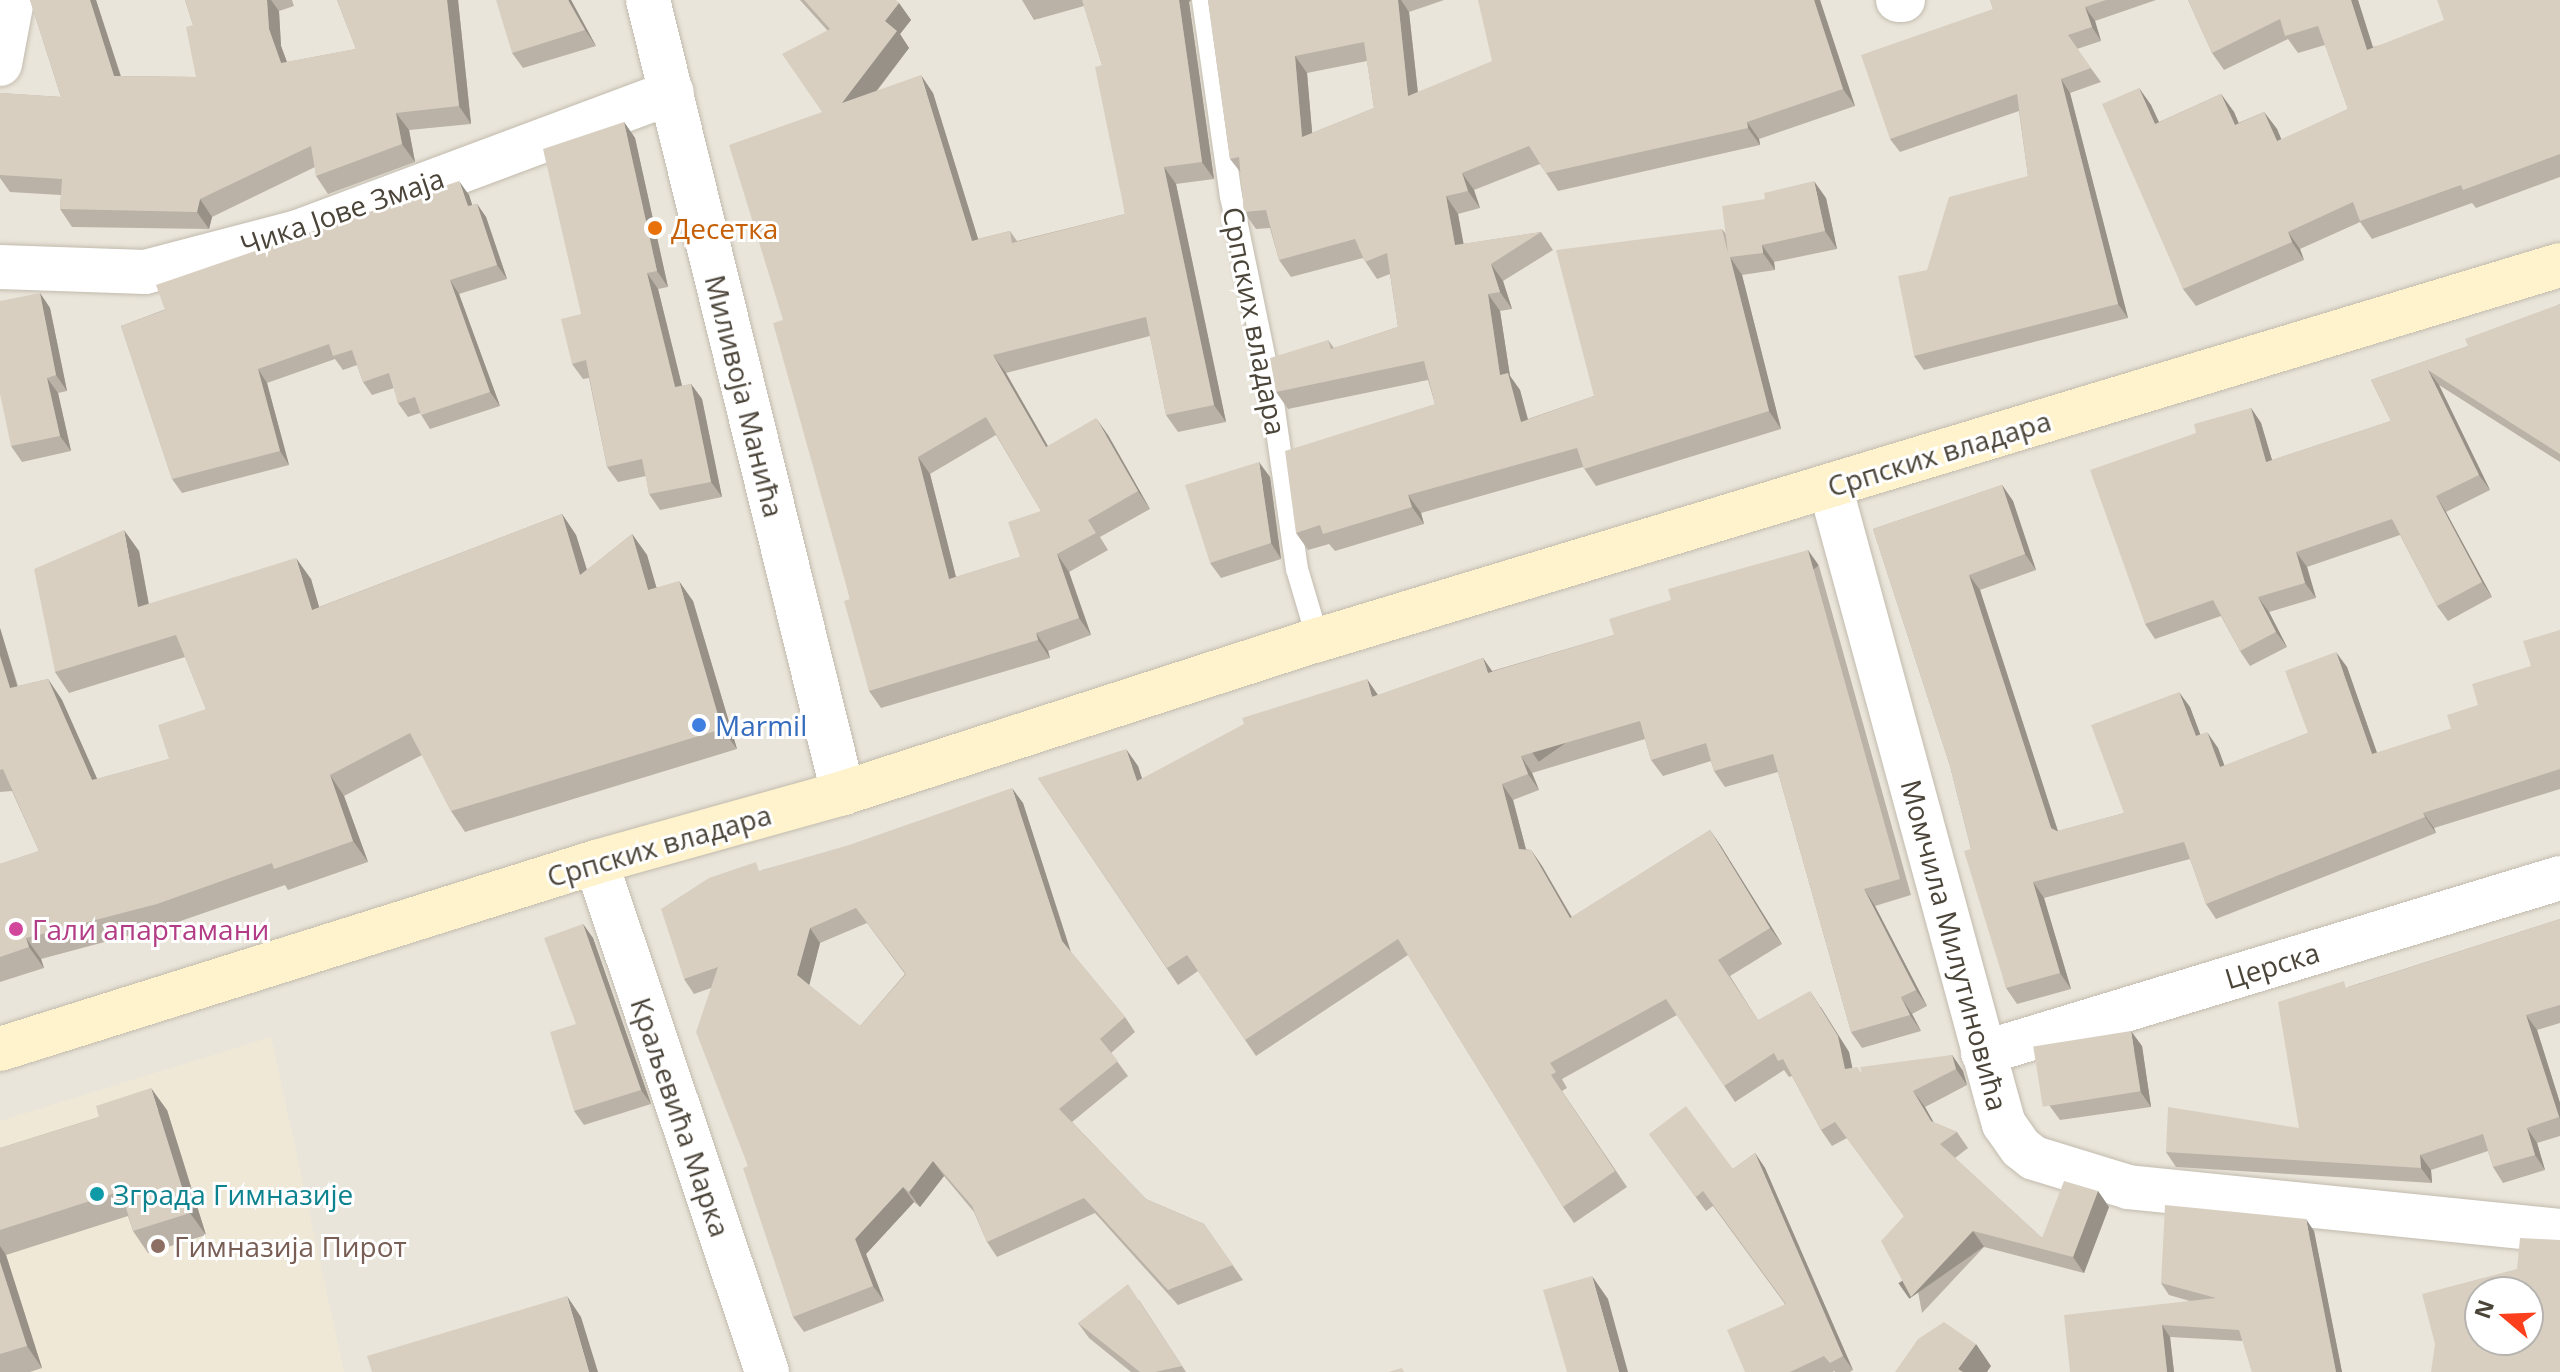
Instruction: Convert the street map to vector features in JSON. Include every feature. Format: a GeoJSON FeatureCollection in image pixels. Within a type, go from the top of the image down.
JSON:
{"type":"FeatureCollection","features":[{"type":"Feature","properties":{"kind":"main road","name":"Српских владара"},"geometry":{"type":"LineString","coordinates":[[0,1049],[596,862],[843,793],[1318,640],[2560,265]]}},
{"type":"Feature","properties":{"kind":"street"},"geometry":{"type":"LineString","coordinates":[[0,64],[12,0]]}},
{"type":"Feature","properties":{"kind":"street","name":"Миливоја Манића"},"geometry":{"type":"LineString","coordinates":[[648,0],[843,793]]}},
{"type":"Feature","properties":{"kind":"street","name":"Чика Јове Змаја"},"geometry":{"type":"LineString","coordinates":[[0,267],[145,272],[298,232],[672,92]]}},
{"type":"Feature","properties":{"kind":"street","name":"Момчила Милутиновића"},"geometry":{"type":"LineString","coordinates":[[1830,486],[1983,1053],[2011,1136],[2034,1158],[2091,1178],[2213,1200],[2560,1231]]}},
{"type":"Feature","properties":{"kind":"street","name":"Краљевића Марка"},"geometry":{"type":"LineString","coordinates":[[596,862],[767,1372]]}},
{"type":"Feature","properties":{"kind":"street","name":"Церска"},"geometry":{"type":"LineString","coordinates":[[1983,1053],[2560,878]]}},
{"type":"Feature","properties":{"kind":"lane","name":"Српских владара"},"geometry":{"type":"LineString","coordinates":[[1203,0],[1231,196],[1271,389],[1297,569],[1318,640]]}},
{"type":"Feature","properties":{"kind":"shaded area"},"geometry":{"type":"Polygon","coordinates":[[[0,0],[2560,0],[2560,1372],[0,1372],[0,0]]]}},
{"type":"Feature","properties":{"kind":"shaded area","name":"Гимназија Пирот"},"geometry":{"type":"Polygon","coordinates":[[[271,1037],[344,1372],[0,1372],[0,1121],[271,1037]]]}},
{"type":"Feature","properties":{"kind":"building"},"geometry":{"type":"Polygon","coordinates":[[[30,0],[90,0],[114,76],[196,77],[186,27],[193,25],[185,0],[267,0],[269,29],[281,63],[356,49],[337,0],[447,0],[459,106],[396,113],[402,144],[316,176],[311,146],[200,199],[197,212],[60,209],[62,179],[0,175],[0,93],[61,97],[30,0]]]}},
{"type":"Feature","properties":{"kind":"building"},"geometry":{"type":"Polygon","coordinates":[[[496,0],[568,0],[585,30],[512,53],[496,0]]]}},
{"type":"Feature","properties":{"kind":"building"},"geometry":{"type":"Polygon","coordinates":[[[804,0],[895,0],[899,3],[885,21],[897,31],[842,103],[921,75],[972,241],[1010,231],[1012,243],[1125,214],[1095,67],[1102,65],[1082,0],[1179,0],[1202,162],[1164,167],[1214,405],[1166,415],[1146,317],[993,355],[1046,447],[1096,418],[1138,491],[1088,520],[1096,533],[1057,554],[1079,618],[1036,633],[1038,640],[869,691],[844,601],[850,599],[773,323],[783,320],[729,145],[822,112],[782,54],[830,29],[804,0]],[[986,417],[918,457],[949,579],[1020,557],[1008,522],[1041,511],[986,417]]]}},
{"type":"Feature","properties":{"kind":"building"},"geometry":{"type":"Polygon","coordinates":[[[1208,0],[1398,0],[1408,96],[1492,61],[1478,0],[1814,0],[1843,89],[1747,122],[1748,128],[1546,173],[1529,146],[1462,173],[1468,191],[1446,196],[1455,245],[1541,232],[1491,264],[1500,292],[1488,294],[1500,375],[1508,373],[1521,422],[1594,396],[1556,250],[1722,229],[1728,253],[1722,206],[1765,199],[1764,193],[1814,181],[1825,231],[1762,245],[1763,253],[1730,257],[1769,411],[1584,469],[1577,448],[1408,495],[1412,507],[1323,534],[1320,525],[1296,533],[1285,451],[1435,404],[1424,361],[1276,392],[1270,358],[1328,340],[1331,349],[1398,327],[1387,253],[1365,262],[1355,239],[1279,260],[1266,210],[1244,212],[1239,157],[1230,159],[1208,0]],[[1364,42],[1295,56],[1302,137],[1374,108],[1364,42]]]}},
{"type":"Feature","properties":{"kind":"building"},"geometry":{"type":"Polygon","coordinates":[[[1990,0],[2106,0],[2085,7],[2092,27],[2068,35],[2091,68],[2061,79],[2118,304],[1914,356],[1898,276],[1927,270],[1949,197],[2028,176],[2017,94],[1890,139],[1861,55],[1993,9],[1990,0]]]}},
{"type":"Feature","properties":{"kind":"building"},"geometry":{"type":"Polygon","coordinates":[[[2188,0],[2351,0],[2367,50],[2444,20],[2437,0],[2560,0],[2560,154],[2463,190],[2461,185],[2360,221],[2353,202],[2288,232],[2292,242],[2183,289],[2102,104],[2139,88],[2155,124],[2221,94],[2235,125],[2264,112],[2277,141],[2348,109],[2318,26],[2285,36],[2280,19],[2212,53],[2188,0]]]}},
{"type":"Feature","properties":{"kind":"building"},"geometry":{"type":"Polygon","coordinates":[[[624,122],[657,271],[647,273],[675,387],[691,384],[711,482],[649,494],[642,459],[607,467],[586,360],[572,364],[561,319],[581,314],[543,149],[624,122]]]}},
{"type":"Feature","properties":{"kind":"building"},"geometry":{"type":"Polygon","coordinates":[[[459,181],[468,206],[477,204],[497,265],[450,280],[490,392],[421,415],[415,397],[398,403],[389,373],[363,382],[352,350],[333,356],[329,344],[258,369],[280,451],[172,479],[121,326],[165,310],[156,285],[459,181]]]}},
{"type":"Feature","properties":{"kind":"building"},"geometry":{"type":"Polygon","coordinates":[[[40,293],[56,375],[47,378],[60,436],[11,446],[0,394],[0,301],[40,293]]]}},
{"type":"Feature","properties":{"kind":"building"},"geometry":{"type":"Polygon","coordinates":[[[2560,304],[2560,454],[2428,370],[2479,475],[2436,496],[2482,582],[2437,606],[2392,519],[2296,552],[2305,583],[2258,597],[2276,632],[2240,651],[2213,600],[2145,624],[2090,470],[2196,433],[2194,424],[2251,408],[2266,462],[2391,421],[2371,380],[2468,346],[2465,339],[2560,304]]]}},
{"type":"Feature","properties":{"kind":"building"},"geometry":{"type":"Polygon","coordinates":[[[1259,462],[1271,543],[1210,563],[1185,485],[1259,462]]]}},
{"type":"Feature","properties":{"kind":"building"},"geometry":{"type":"Polygon","coordinates":[[[2002,485],[2025,554],[1969,575],[2051,828],[2057,831],[2124,813],[2091,725],[2179,692],[2196,736],[2207,732],[2220,767],[2308,733],[2285,671],[2336,652],[2372,754],[2451,729],[2447,715],[2478,705],[2472,684],[2531,666],[2523,641],[2560,630],[2560,769],[2423,813],[2425,817],[2206,904],[2184,842],[2033,882],[2060,973],[2006,988],[1964,851],[1971,849],[1950,766],[1873,529],[2002,485]]]}},
{"type":"Feature","properties":{"kind":"building"},"geometry":{"type":"Polygon","coordinates":[[[562,514],[580,575],[632,534],[648,590],[679,581],[722,729],[451,811],[410,733],[330,775],[353,841],[274,869],[272,863],[157,904],[26,938],[29,947],[0,957],[0,864],[39,851],[3,769],[0,770],[0,656],[10,688],[48,679],[92,780],[169,759],[158,725],[206,709],[176,635],[55,672],[34,569],[124,530],[138,607],[296,558],[312,610],[562,514]]]}},
{"type":"Feature","properties":{"kind":"building"},"geometry":{"type":"Polygon","coordinates":[[[1808,550],[1900,879],[1864,889],[1916,990],[1901,997],[1910,1015],[1851,1032],[1773,754],[1714,771],[1706,743],[1651,760],[1640,721],[1521,756],[1528,774],[1502,784],[1519,849],[1531,850],[1570,918],[1710,830],[1770,928],[1718,960],[1758,1020],[1810,991],[1838,1036],[1845,1069],[1857,1067],[1862,1074],[1860,1067],[1952,1055],[1956,1069],[1913,1091],[1931,1121],[1957,1132],[1940,1144],[2042,1238],[2064,1181],[2098,1191],[2073,1257],[1973,1231],[1911,1297],[1881,1241],[1904,1216],[1835,1122],[1821,1130],[1783,1059],[1778,1061],[1774,1053],[1724,1086],[1666,999],[1550,1063],[1556,1072],[1551,1075],[1615,1171],[1563,1207],[1398,939],[1245,1040],[1187,955],[1167,968],[1038,778],[1126,749],[1137,781],[1244,724],[1242,718],[1367,679],[1372,697],[1483,658],[1488,673],[1614,635],[1609,619],[1671,600],[1668,589],[1808,550]]]}},
{"type":"Feature","properties":{"kind":"building"},"geometry":{"type":"Polygon","coordinates":[[[1012,788],[1062,941],[1125,1017],[1100,1039],[1118,1061],[1059,1109],[1146,1199],[1204,1224],[1233,1265],[1168,1290],[1084,1198],[987,1242],[972,1206],[933,1161],[909,1192],[903,1187],[855,1239],[873,1286],[793,1317],[743,1168],[748,1166],[696,1032],[718,967],[684,979],[661,909],[709,878],[756,862],[759,871],[849,845],[1012,788]],[[856,908],[810,928],[797,975],[860,1026],[906,974],[856,908]]]}},
{"type":"Feature","properties":{"kind":"building"},"geometry":{"type":"Polygon","coordinates":[[[2560,919],[2560,1005],[2526,1015],[2559,1117],[2527,1128],[2535,1155],[2493,1167],[2483,1134],[2420,1155],[2421,1168],[2166,1152],[2168,1107],[2299,1128],[2278,1002],[2344,981],[2346,988],[2560,919]]]}},
{"type":"Feature","properties":{"kind":"building"},"geometry":{"type":"Polygon","coordinates":[[[583,924],[641,1090],[574,1111],[550,1032],[576,1024],[544,938],[583,924]]]}},
{"type":"Feature","properties":{"kind":"building"},"geometry":{"type":"Polygon","coordinates":[[[2131,1031],[2141,1091],[2043,1107],[2033,1046],[2131,1031]]]}},
{"type":"Feature","properties":{"kind":"building","name":"Зграда Гимназије"},"geometry":{"type":"Polygon","coordinates":[[[151,1088],[190,1213],[133,1231],[121,1191],[0,1230],[0,1148],[99,1117],[96,1106],[151,1088]]]}},
{"type":"Feature","properties":{"kind":"building"},"geometry":{"type":"Polygon","coordinates":[[[1686,1106],[1733,1169],[1755,1153],[1843,1356],[1830,1363],[1824,1356],[1790,1372],[1745,1372],[1727,1330],[1786,1304],[1703,1191],[1696,1197],[1649,1134],[1686,1106]]]}},
{"type":"Feature","properties":{"kind":"building"},"geometry":{"type":"Polygon","coordinates":[[[2165,1205],[2306,1219],[2336,1372],[2252,1372],[2239,1330],[2162,1325],[2167,1372],[2070,1372],[2064,1315],[2216,1298],[2161,1283],[2165,1205]]]}},
{"type":"Feature","properties":{"kind":"building"},"geometry":{"type":"Polygon","coordinates":[[[2520,1238],[2560,1240],[2560,1372],[2431,1372],[2435,1344],[2422,1294],[2464,1283],[2464,1356],[2544,1356],[2544,1276],[2490,1276],[2517,1269],[2520,1238]]]}},
{"type":"Feature","properties":{"kind":"building"},"geometry":{"type":"Polygon","coordinates":[[[0,1262],[27,1346],[0,1354],[0,1262]]]}},
{"type":"Feature","properties":{"kind":"building"},"geometry":{"type":"Polygon","coordinates":[[[1592,1276],[1619,1372],[1567,1372],[1543,1290],[1592,1276]]]}},
{"type":"Feature","properties":{"kind":"building"},"geometry":{"type":"Polygon","coordinates":[[[1128,1284],[1182,1366],[1140,1372],[1078,1323],[1128,1284]]]}},
{"type":"Feature","properties":{"kind":"building"},"geometry":{"type":"Polygon","coordinates":[[[567,1296],[589,1372],[372,1372],[367,1356],[567,1296]]]}},
{"type":"Feature","properties":{"kind":"building"},"geometry":{"type":"Polygon","coordinates":[[[1944,1322],[1976,1344],[1958,1369],[1963,1372],[1895,1372],[1918,1339],[1944,1322]]]}},
{"type":"Feature","properties":{"kind":"place","name":"Десетка"},"geometry":{"type":"Point","coordinates":[655,228]}},
{"type":"Feature","properties":{"kind":"place","name":"Marmil"},"geometry":{"type":"Point","coordinates":[699,725]}},
{"type":"Feature","properties":{"kind":"place","name":"Гали апартамани"},"geometry":{"type":"Point","coordinates":[16,929]}},
{"type":"Feature","properties":{"kind":"place","name":"Зграда Гимназије"},"geometry":{"type":"Point","coordinates":[97,1194]}},
{"type":"Feature","properties":{"kind":"place","name":"Гимназија Пирот"},"geometry":{"type":"Point","coordinates":[158,1246]}}]}
